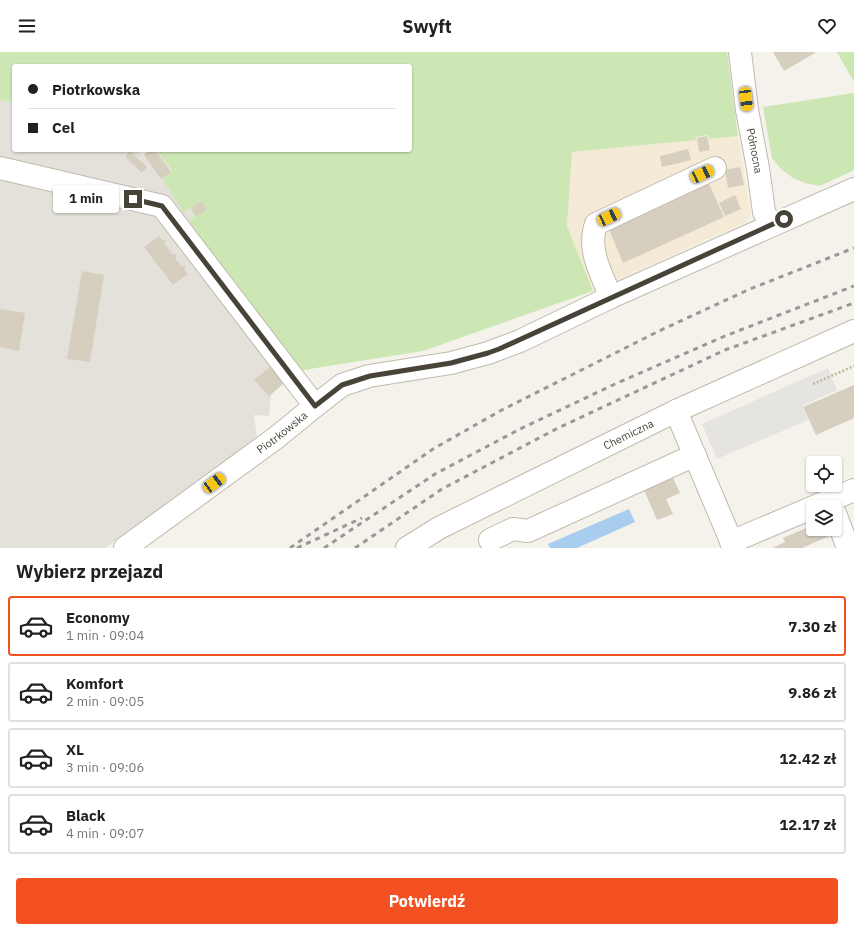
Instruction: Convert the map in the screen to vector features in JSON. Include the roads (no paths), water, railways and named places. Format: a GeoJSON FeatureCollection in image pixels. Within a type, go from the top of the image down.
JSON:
{"type":"FeatureCollection","features":[{"type":"Feature","properties":{"kind":"street","name":"Północna"},"geometry":{"type":"LineString","coordinates":[[740,52],[747,110],[758,168],[764,212],[770,225]]}},
{"type":"Feature","properties":{"kind":"street"},"geometry":{"type":"LineString","coordinates":[[0,168],[162,206],[315,406]]}},
{"type":"Feature","properties":{"kind":"street"},"geometry":{"type":"LineString","coordinates":[[611,297],[593,250],[593,235],[596,224],[715,168]]}},
{"type":"Feature","properties":{"kind":"street","name":"Piotrkowska"},"geometry":{"type":"LineString","coordinates":[[125,548],[277,437],[342,385],[370,376],[451,363],[488,353],[520,341],[611,297],[770,225],[854,189]]}},
{"type":"Feature","properties":{"kind":"street","name":"Chemiczna"},"geometry":{"type":"LineString","coordinates":[[410,547],[439,528],[676,411],[854,331]]}},
{"type":"Feature","properties":{"kind":"street"},"geometry":{"type":"LineString","coordinates":[[676,411],[732,545],[806,517]]}},
{"type":"Feature","properties":{"kind":"street"},"geometry":{"type":"LineString","coordinates":[[490,540],[513,529],[528,531],[695,455]]}},
{"type":"Feature","properties":{"kind":"street"},"geometry":{"type":"LineString","coordinates":[[841,500],[854,490]]}},
{"type":"Feature","properties":{"kind":"street"},"geometry":{"type":"LineString","coordinates":[[842,533],[848,548]]}},
{"type":"Feature","properties":{"kind":"water"},"geometry":{"type":"Polygon","coordinates":[[[629,509],[635,522],[577,548],[550,548],[548,544],[629,509]]]}},
{"type":"Feature","properties":{"kind":"railway"},"geometry":{"type":"LineString","coordinates":[[290,548],[433,449],[500,411],[659,331],[750,289],[854,248]]}},
{"type":"Feature","properties":{"kind":"railway"},"geometry":{"type":"LineString","coordinates":[[324,548],[435,474],[520,429],[615,384],[725,336],[854,286]]}},
{"type":"Feature","properties":{"kind":"railway"},"geometry":{"type":"LineString","coordinates":[[355,548],[442,489],[558,428],[725,350],[854,303]]}},
{"type":"Feature","properties":{"kind":"railway"},"geometry":{"type":"LineString","coordinates":[[297,548],[362,518]]}}]}
